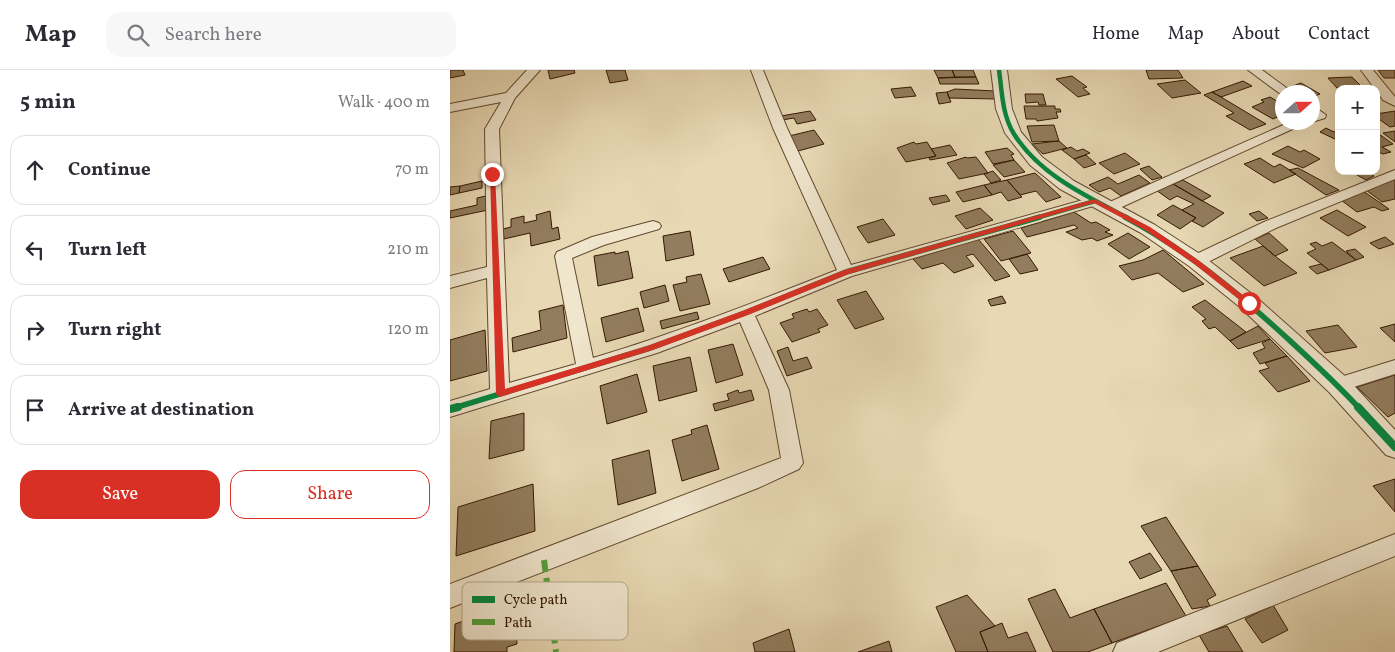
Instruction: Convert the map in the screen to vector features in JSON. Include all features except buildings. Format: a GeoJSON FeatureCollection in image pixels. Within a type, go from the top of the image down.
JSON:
{"type":"FeatureCollection","features":[{"type":"Feature","properties":{"kind":"street"},"geometry":{"type":"LineString","coordinates":[[500,394],[492,129],[510,96],[534,70]]}},
{"type":"Feature","properties":{"kind":"street"},"geometry":{"type":"LineString","coordinates":[[757,70],[780,128],[846,272]]}},
{"type":"Feature","properties":{"kind":"street"},"geometry":{"type":"LineString","coordinates":[[999,70],[1004,109],[1013,133],[1036,161],[1067,185],[1148,229],[1196,261],[1249,303],[1338,385],[1395,447]]}},
{"type":"Feature","properties":{"kind":"street"},"geometry":{"type":"LineString","coordinates":[[1254,70],[1276,85]]}},
{"type":"Feature","properties":{"kind":"street"},"geometry":{"type":"LineString","coordinates":[[1367,70],[1387,97],[1395,102]]}},
{"type":"Feature","properties":{"kind":"street"},"geometry":{"type":"LineString","coordinates":[[450,108],[510,96]]}},
{"type":"Feature","properties":{"kind":"street"},"geometry":{"type":"LineString","coordinates":[[450,409],[650,348],[745,313],[846,272],[1101,205],[1283,130]]}},
{"type":"Feature","properties":{"kind":"street"},"geometry":{"type":"LineString","coordinates":[[1196,261],[1270,225],[1395,174]]}},
{"type":"Feature","properties":{"kind":"street"},"geometry":{"type":"LineString","coordinates":[[586,368],[563,256],[598,241],[653,226]]}},
{"type":"Feature","properties":{"kind":"street"},"geometry":{"type":"LineString","coordinates":[[450,282],[496,270]]}},
{"type":"Feature","properties":{"kind":"street"},"geometry":{"type":"LineString","coordinates":[[487,582],[741,485],[792,463],[779,390],[745,313]]}},
{"type":"Feature","properties":{"kind":"street"},"geometry":{"type":"LineString","coordinates":[[1338,385],[1395,367]]}},
{"type":"Feature","properties":{"kind":"street"},"geometry":{"type":"LineString","coordinates":[[1126,652],[1395,545]]}},
{"type":"Feature","properties":{"kind":"street"},"geometry":{"type":"LineString","coordinates":[[450,596],[462,591]]}},
{"type":"Feature","properties":{"kind":"marked path"},"geometry":{"type":"LineString","coordinates":[[544,560],[547,582]]}},
{"type":"Feature","properties":{"kind":"marked path"},"geometry":{"type":"LineString","coordinates":[[554,640],[556,652]]}},
{"type":"Feature","properties":{"kind":"cycle path"},"geometry":{"type":"LineString","coordinates":[[999,70],[1004,109],[1013,133],[1036,161],[1067,185],[1148,229],[1196,261],[1249,303],[1338,385],[1395,447]]}},
{"type":"Feature","properties":{"kind":"cycle path"},"geometry":{"type":"LineString","coordinates":[[450,409],[650,348],[745,313],[846,272],[1095,201]]}},
{"type":"Feature","properties":{"kind":"route"},"geometry":{"type":"LineString","coordinates":[[492,174],[500,394],[650,348],[745,313],[846,272],[1095,201],[1148,229],[1196,261],[1249,303]]}}]}
